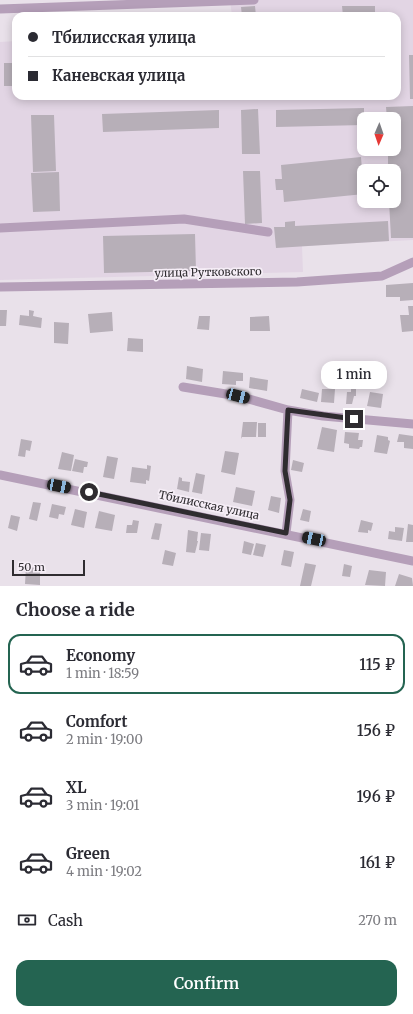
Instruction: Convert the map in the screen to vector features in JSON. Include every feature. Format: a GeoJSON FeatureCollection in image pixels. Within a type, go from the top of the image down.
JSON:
{"type":"FeatureCollection","features":[{"type":"Feature","properties":{"kind":"street"},"geometry":{"type":"LineString","coordinates":[[0,9],[254,0]]}},
{"type":"Feature","properties":{"kind":"street"},"geometry":{"type":"LineString","coordinates":[[0,228],[184,219],[268,232]]}},
{"type":"Feature","properties":{"kind":"street","name":"улица Рутковского"},"geometry":{"type":"LineString","coordinates":[[0,287],[297,282],[382,276],[413,262]]}},
{"type":"Feature","properties":{"kind":"street"},"geometry":{"type":"LineString","coordinates":[[183,387],[238,396],[288,410],[323,416],[413,424]]}},
{"type":"Feature","properties":{"kind":"street"},"geometry":{"type":"LineString","coordinates":[[286,533],[290,500],[285,471],[288,410]]}},
{"type":"Feature","properties":{"kind":"street","name":"Тбилисская улица"},"geometry":{"type":"LineString","coordinates":[[0,475],[286,533],[413,561]]}},
{"type":"Feature","properties":{"kind":"shaded area"},"geometry":{"type":"Polygon","coordinates":[[[230,0],[413,0],[413,240],[302,246],[303,272],[0,280],[0,42],[12,41],[12,100],[401,100],[401,12],[232,12],[230,0]]]}},
{"type":"Feature","properties":{"kind":"building"},"geometry":{"type":"Polygon","coordinates":[[[255,6],[256,12],[242,12],[241,7],[255,6]]]}},
{"type":"Feature","properties":{"kind":"building"},"geometry":{"type":"Polygon","coordinates":[[[342,6],[375,6],[375,12],[343,12],[342,6]]]}},
{"type":"Feature","properties":{"kind":"building"},"geometry":{"type":"Polygon","coordinates":[[[409,55],[413,55],[413,99],[410,99],[409,55]]]}},
{"type":"Feature","properties":{"kind":"building"},"geometry":{"type":"Polygon","coordinates":[[[4,63],[12,63],[12,86],[4,86],[4,63]]]}},
{"type":"Feature","properties":{"kind":"building"},"geometry":{"type":"Polygon","coordinates":[[[413,106],[413,238],[391,238],[389,208],[401,208],[401,164],[388,164],[388,156],[401,156],[401,112],[386,112],[386,107],[413,106]]]}},
{"type":"Feature","properties":{"kind":"building"},"geometry":{"type":"Polygon","coordinates":[[[364,108],[364,112],[357,112],[357,125],[276,127],[276,110],[364,108]]]}},
{"type":"Feature","properties":{"kind":"building"},"geometry":{"type":"Polygon","coordinates":[[[258,109],[260,154],[242,154],[241,110],[258,109]]]}},
{"type":"Feature","properties":{"kind":"building"},"geometry":{"type":"Polygon","coordinates":[[[219,110],[219,128],[103,132],[102,114],[219,110]]]}},
{"type":"Feature","properties":{"kind":"building"},"geometry":{"type":"Polygon","coordinates":[[[31,115],[54,115],[56,171],[33,172],[31,115]]]}},
{"type":"Feature","properties":{"kind":"building"},"geometry":{"type":"Polygon","coordinates":[[[361,157],[362,164],[357,164],[357,195],[284,202],[283,190],[276,190],[275,179],[282,179],[281,165],[361,157]]]}},
{"type":"Feature","properties":{"kind":"building"},"geometry":{"type":"Polygon","coordinates":[[[243,171],[260,171],[262,223],[245,224],[243,171]]]}},
{"type":"Feature","properties":{"kind":"building"},"geometry":{"type":"Polygon","coordinates":[[[59,172],[60,211],[33,212],[31,173],[59,172]]]}},
{"type":"Feature","properties":{"kind":"building"},"geometry":{"type":"Polygon","coordinates":[[[295,221],[295,226],[388,221],[389,241],[276,248],[274,227],[285,227],[285,222],[295,221]]]}},
{"type":"Feature","properties":{"kind":"building"},"geometry":{"type":"Polygon","coordinates":[[[195,234],[196,271],[104,273],[103,236],[195,234]]]}},
{"type":"Feature","properties":{"kind":"building"},"geometry":{"type":"Polygon","coordinates":[[[413,283],[413,300],[400,301],[400,297],[386,297],[386,285],[413,283]]]}},
{"type":"Feature","properties":{"kind":"building"},"geometry":{"type":"Polygon","coordinates":[[[408,306],[413,306],[413,331],[402,332],[400,315],[409,315],[408,306]]]}},
{"type":"Feature","properties":{"kind":"building"},"geometry":{"type":"Polygon","coordinates":[[[0,310],[7,310],[6,326],[0,326],[0,310]]]}},
{"type":"Feature","properties":{"kind":"building"},"geometry":{"type":"Polygon","coordinates":[[[29,310],[34,311],[33,316],[42,318],[41,328],[19,325],[20,315],[29,316],[29,310]]]}},
{"type":"Feature","properties":{"kind":"building"},"geometry":{"type":"Polygon","coordinates":[[[112,312],[113,331],[90,333],[88,314],[112,312]]]}},
{"type":"Feature","properties":{"kind":"building"},"geometry":{"type":"Polygon","coordinates":[[[199,316],[210,316],[209,330],[197,329],[199,316]]]}},
{"type":"Feature","properties":{"kind":"building"},"geometry":{"type":"Polygon","coordinates":[[[269,316],[270,331],[250,331],[250,317],[269,316]]]}},
{"type":"Feature","properties":{"kind":"building"},"geometry":{"type":"Polygon","coordinates":[[[54,322],[69,323],[68,344],[54,343],[54,322]]]}},
{"type":"Feature","properties":{"kind":"building"},"geometry":{"type":"Polygon","coordinates":[[[128,338],[143,339],[143,352],[127,351],[128,338]]]}},
{"type":"Feature","properties":{"kind":"building"},"geometry":{"type":"Polygon","coordinates":[[[187,366],[203,369],[202,382],[186,379],[187,366]]]}},
{"type":"Feature","properties":{"kind":"building"},"geometry":{"type":"Polygon","coordinates":[[[223,371],[243,373],[243,381],[236,381],[236,385],[222,384],[223,371]]]}},
{"type":"Feature","properties":{"kind":"building"},"geometry":{"type":"Polygon","coordinates":[[[250,377],[268,380],[267,391],[249,388],[250,377]]]}},
{"type":"Feature","properties":{"kind":"building"},"geometry":{"type":"Polygon","coordinates":[[[351,388],[356,388],[356,396],[354,396],[352,404],[346,404],[347,392],[351,392],[351,388]]]}},
{"type":"Feature","properties":{"kind":"building"},"geometry":{"type":"Polygon","coordinates":[[[302,389],[319,393],[317,402],[300,398],[302,389]]]}},
{"type":"Feature","properties":{"kind":"building"},"geometry":{"type":"Polygon","coordinates":[[[322,389],[335,389],[334,403],[321,402],[322,389]]]}},
{"type":"Feature","properties":{"kind":"building"},"geometry":{"type":"Polygon","coordinates":[[[370,392],[383,394],[381,408],[367,406],[370,392]]]}},
{"type":"Feature","properties":{"kind":"building"},"geometry":{"type":"Polygon","coordinates":[[[243,422],[257,422],[256,437],[242,437],[241,439],[243,422]]]}},
{"type":"Feature","properties":{"kind":"building"},"geometry":{"type":"Polygon","coordinates":[[[258,423],[266,423],[266,437],[258,437],[258,423]]]}},
{"type":"Feature","properties":{"kind":"building"},"geometry":{"type":"Polygon","coordinates":[[[322,427],[337,430],[334,452],[317,449],[322,427]]]}},
{"type":"Feature","properties":{"kind":"building"},"geometry":{"type":"Polygon","coordinates":[[[345,432],[359,433],[358,440],[363,440],[362,447],[359,449],[349,448],[349,444],[344,443],[345,432]]]}},
{"type":"Feature","properties":{"kind":"building"},"geometry":{"type":"Polygon","coordinates":[[[399,434],[413,436],[413,449],[404,448],[404,442],[397,442],[399,434]]]}},
{"type":"Feature","properties":{"kind":"building"},"geometry":{"type":"Polygon","coordinates":[[[377,435],[388,437],[388,440],[390,441],[387,454],[374,452],[377,435]]]}},
{"type":"Feature","properties":{"kind":"building"},"geometry":{"type":"Polygon","coordinates":[[[21,439],[32,441],[30,451],[26,450],[25,457],[18,456],[21,439]]]}},
{"type":"Feature","properties":{"kind":"building"},"geometry":{"type":"Polygon","coordinates":[[[225,451],[239,453],[235,475],[221,472],[225,451]]]}},
{"type":"Feature","properties":{"kind":"building"},"geometry":{"type":"Polygon","coordinates":[[[62,452],[74,455],[71,471],[58,469],[62,452]]]}},
{"type":"Feature","properties":{"kind":"building"},"geometry":{"type":"Polygon","coordinates":[[[107,456],[118,458],[114,479],[103,477],[107,456]]]}},
{"type":"Feature","properties":{"kind":"building"},"geometry":{"type":"Polygon","coordinates":[[[75,459],[88,462],[87,467],[84,467],[83,473],[72,471],[75,459]]]}},
{"type":"Feature","properties":{"kind":"building"},"geometry":{"type":"Polygon","coordinates":[[[293,460],[304,463],[302,472],[291,470],[293,460]]]}},
{"type":"Feature","properties":{"kind":"building"},"geometry":{"type":"Polygon","coordinates":[[[147,465],[151,466],[149,481],[146,480],[146,484],[130,482],[132,467],[147,469],[147,465]]]}},
{"type":"Feature","properties":{"kind":"building"},"geometry":{"type":"Polygon","coordinates":[[[196,473],[205,475],[202,494],[192,492],[196,473]]]}},
{"type":"Feature","properties":{"kind":"building"},"geometry":{"type":"Polygon","coordinates":[[[179,477],[182,478],[182,481],[190,482],[189,492],[177,489],[179,477]]]}},
{"type":"Feature","properties":{"kind":"building"},"geometry":{"type":"Polygon","coordinates":[[[236,487],[255,491],[252,506],[233,502],[236,487]]]}},
{"type":"Feature","properties":{"kind":"building"},"geometry":{"type":"Polygon","coordinates":[[[271,496],[281,498],[279,513],[268,510],[271,496]]]}},
{"type":"Feature","properties":{"kind":"building"},"geometry":{"type":"Polygon","coordinates":[[[33,502],[41,503],[37,521],[29,519],[33,502]]]}},
{"type":"Feature","properties":{"kind":"building"},"geometry":{"type":"Polygon","coordinates":[[[52,504],[66,507],[64,515],[59,514],[58,519],[49,517],[52,504]]]}},
{"type":"Feature","properties":{"kind":"building"},"geometry":{"type":"Polygon","coordinates":[[[75,509],[87,512],[84,528],[71,525],[75,509]]]}},
{"type":"Feature","properties":{"kind":"building"},"geometry":{"type":"Polygon","coordinates":[[[303,509],[311,511],[309,522],[300,520],[303,509]]]}},
{"type":"Feature","properties":{"kind":"building"},"geometry":{"type":"Polygon","coordinates":[[[99,511],[115,515],[112,531],[95,528],[99,511]]]}},
{"type":"Feature","properties":{"kind":"building"},"geometry":{"type":"Polygon","coordinates":[[[11,515],[20,517],[17,531],[8,528],[11,515]]]}},
{"type":"Feature","properties":{"kind":"building"},"geometry":{"type":"Polygon","coordinates":[[[133,520],[139,521],[137,533],[126,533],[127,525],[132,525],[133,520]]]}},
{"type":"Feature","properties":{"kind":"building"},"geometry":{"type":"Polygon","coordinates":[[[361,520],[373,523],[371,531],[368,530],[368,533],[358,532],[361,520]]]}},
{"type":"Feature","properties":{"kind":"building"},"geometry":{"type":"Polygon","coordinates":[[[155,523],[162,524],[159,540],[151,539],[155,523]]]}},
{"type":"Feature","properties":{"kind":"building"},"geometry":{"type":"Polygon","coordinates":[[[408,524],[413,525],[413,542],[406,542],[408,524]]]}},
{"type":"Feature","properties":{"kind":"building"},"geometry":{"type":"Polygon","coordinates":[[[395,527],[404,528],[402,541],[388,539],[389,531],[395,532],[395,527]]]}},
{"type":"Feature","properties":{"kind":"building"},"geometry":{"type":"Polygon","coordinates":[[[188,530],[198,532],[198,541],[195,553],[186,552],[188,530]]]}},
{"type":"Feature","properties":{"kind":"building"},"geometry":{"type":"Polygon","coordinates":[[[201,533],[211,534],[209,551],[199,550],[201,533]]]}},
{"type":"Feature","properties":{"kind":"building"},"geometry":{"type":"Polygon","coordinates":[[[244,541],[254,544],[251,555],[242,553],[244,541]]]}},
{"type":"Feature","properties":{"kind":"building"},"geometry":{"type":"Polygon","coordinates":[[[256,543],[266,545],[263,557],[253,555],[256,543]]]}},
{"type":"Feature","properties":{"kind":"building"},"geometry":{"type":"Polygon","coordinates":[[[165,550],[176,553],[173,566],[162,564],[165,550]]]}},
{"type":"Feature","properties":{"kind":"building"},"geometry":{"type":"Polygon","coordinates":[[[284,550],[294,552],[291,567],[281,565],[284,550]]]}},
{"type":"Feature","properties":{"kind":"building"},"geometry":{"type":"Polygon","coordinates":[[[305,563],[316,565],[311,586],[300,586],[305,563]]]}},
{"type":"Feature","properties":{"kind":"building"},"geometry":{"type":"Polygon","coordinates":[[[344,564],[352,566],[350,577],[342,576],[344,564]]]}},
{"type":"Feature","properties":{"kind":"building"},"geometry":{"type":"Polygon","coordinates":[[[26,567],[40,568],[40,585],[25,584],[26,567]]]}},
{"type":"Feature","properties":{"kind":"building"},"geometry":{"type":"Polygon","coordinates":[[[369,570],[386,572],[385,586],[365,585],[369,570]]]}},
{"type":"Feature","properties":{"kind":"building"},"geometry":{"type":"Polygon","coordinates":[[[399,574],[412,578],[413,586],[395,586],[399,574]]]}},
{"type":"Feature","properties":{"kind":"route"},"geometry":{"type":"LineString","coordinates":[[89,492],[250,527],[286,533],[290,500],[285,471],[285,445],[288,410],[323,416],[354,419]]}}]}
